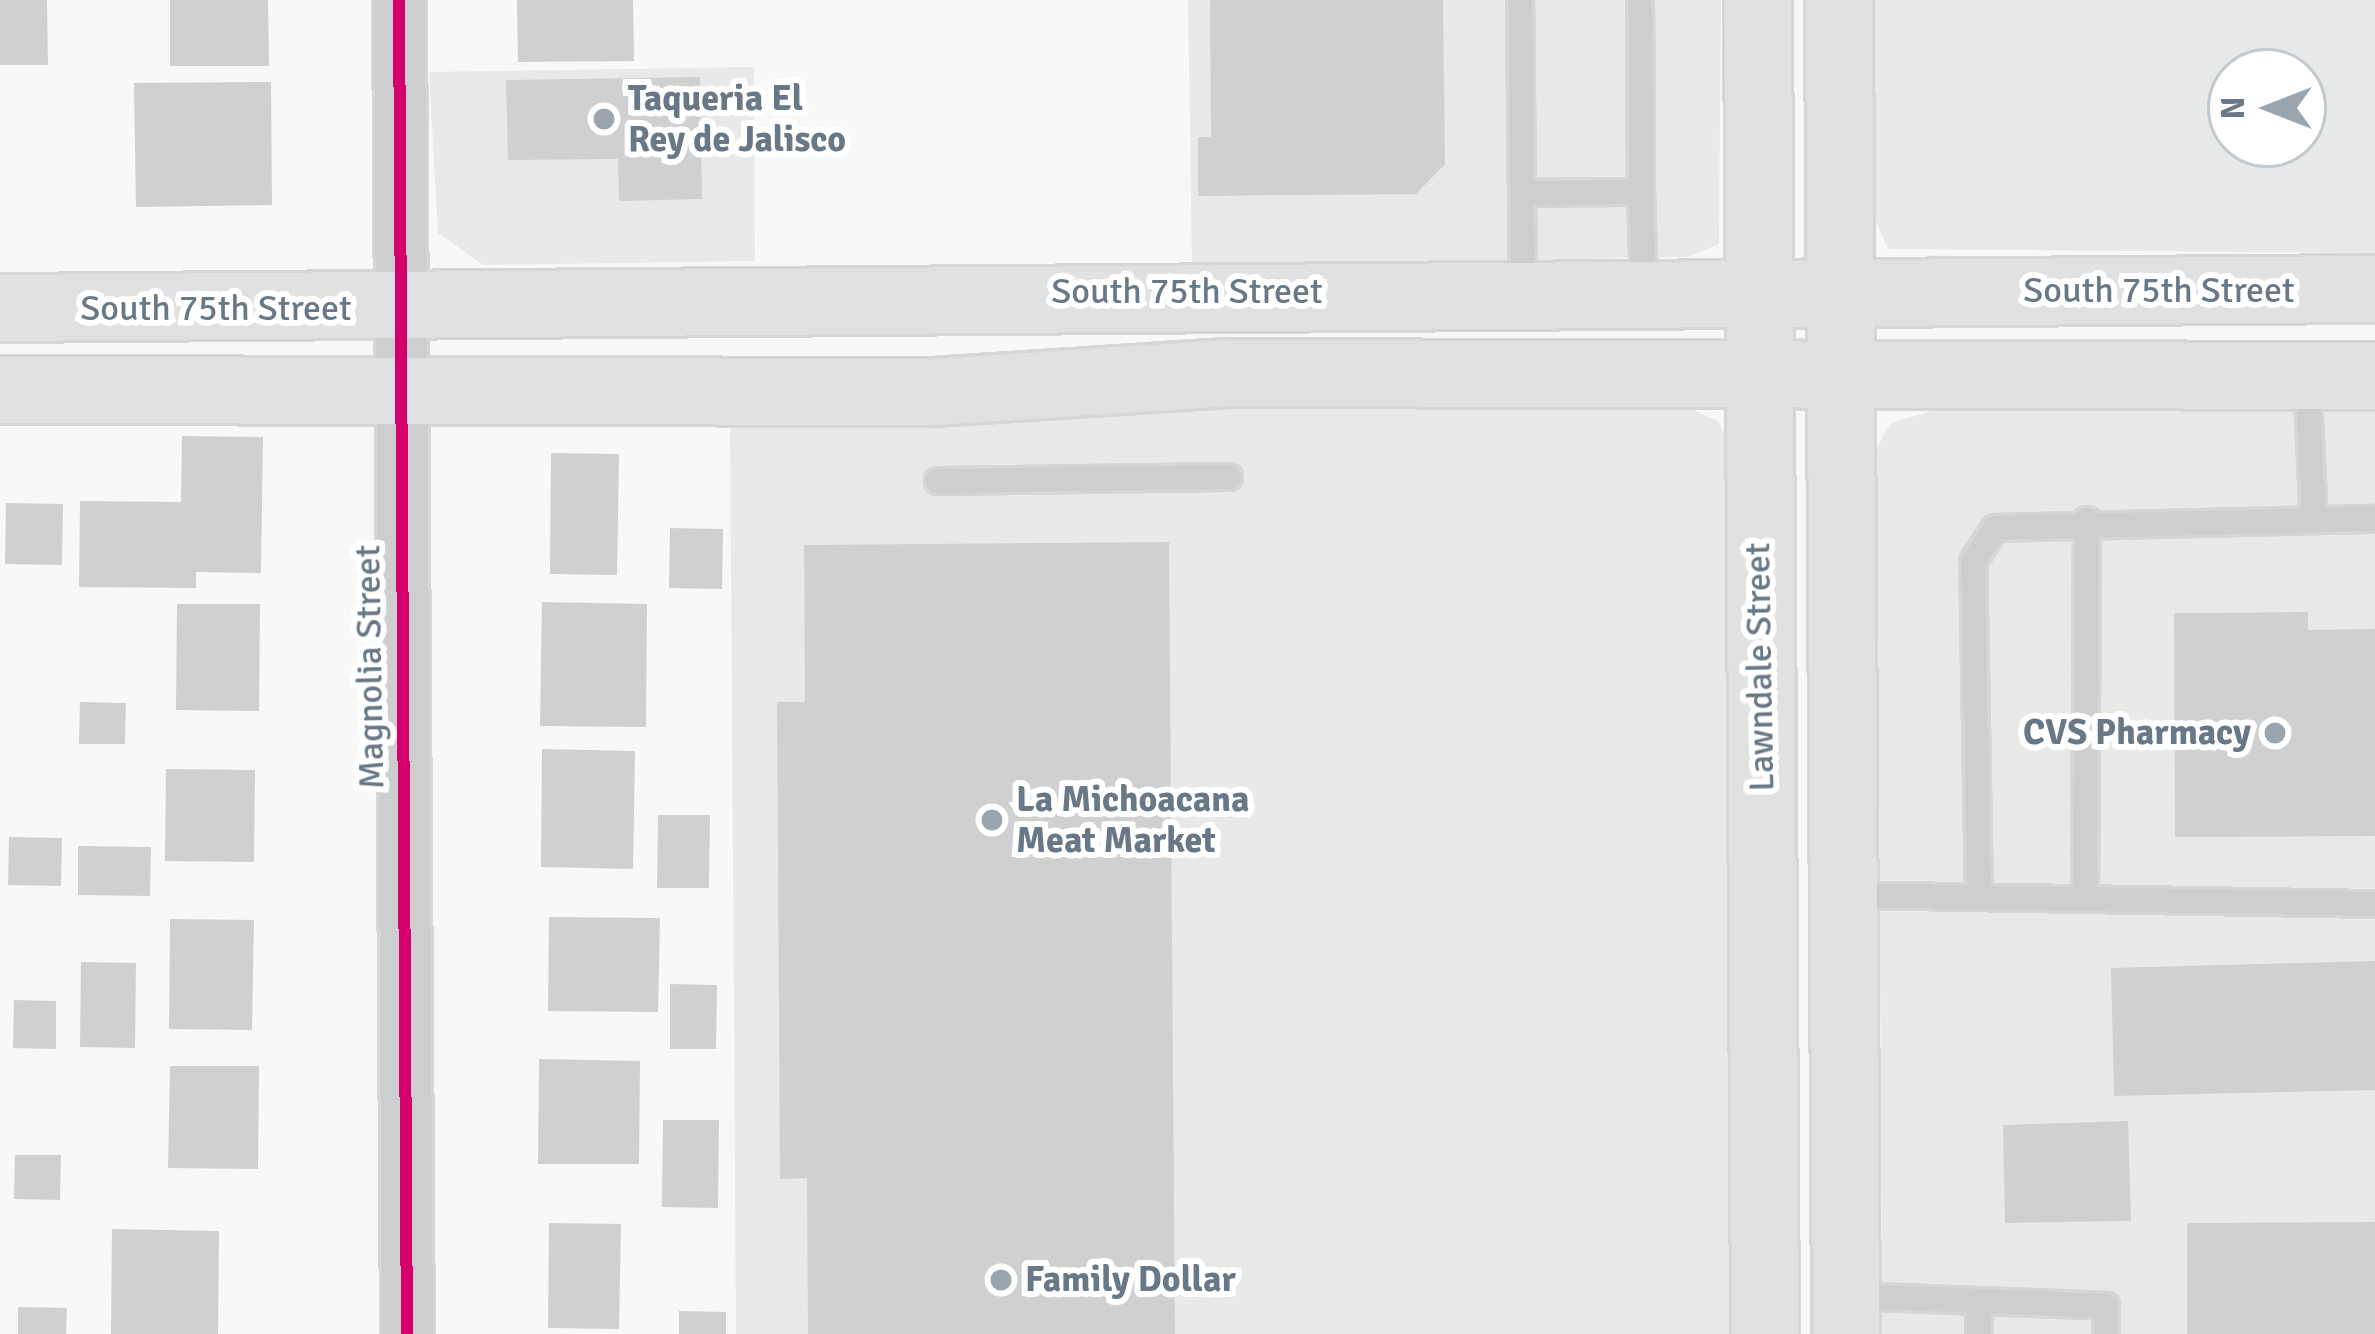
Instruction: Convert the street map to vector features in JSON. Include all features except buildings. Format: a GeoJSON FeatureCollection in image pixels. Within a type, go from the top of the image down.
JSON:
{"type":"FeatureCollection","features":[{"type":"Feature","properties":{"kind":"main road","name":"Lawndale Street"},"geometry":{"type":"LineString","coordinates":[[1758,0],[1765,1334]]}},
{"type":"Feature","properties":{"kind":"main road"},"geometry":{"type":"LineString","coordinates":[[1839,0],[1845,1315]]}},
{"type":"Feature","properties":{"kind":"main road","name":"South 75th Street"},"geometry":{"type":"LineString","coordinates":[[0,308],[398,309],[1523,290],[2375,289]]}},
{"type":"Feature","properties":{"kind":"main road"},"geometry":{"type":"LineString","coordinates":[[0,390],[934,392],[1249,373],[2375,376]]}},
{"type":"Feature","properties":{"kind":"street","name":"Magnolia Street"},"geometry":{"type":"LineString","coordinates":[[399,0],[407,1334]]}},
{"type":"Feature","properties":{"kind":"lane"},"geometry":{"type":"LineString","coordinates":[[1520,0],[1523,290]]}},
{"type":"Feature","properties":{"kind":"lane"},"geometry":{"type":"LineString","coordinates":[[1640,0],[1644,290]]}},
{"type":"Feature","properties":{"kind":"lane"},"geometry":{"type":"LineString","coordinates":[[1522,193],[1642,192]]}},
{"type":"Feature","properties":{"kind":"lane"},"geometry":{"type":"LineString","coordinates":[[2307,376],[2314,520]]}},
{"type":"Feature","properties":{"kind":"lane"},"geometry":{"type":"LineString","coordinates":[[938,482],[1229,477]]}},
{"type":"Feature","properties":{"kind":"lane"},"geometry":{"type":"LineString","coordinates":[[1979,897],[1973,562],[1995,528],[2087,520],[2375,518]]}},
{"type":"Feature","properties":{"kind":"lane"},"geometry":{"type":"LineString","coordinates":[[2086,899],[2087,520]]}},
{"type":"Feature","properties":{"kind":"lane"},"geometry":{"type":"LineString","coordinates":[[1843,895],[2375,904]]}},
{"type":"Feature","properties":{"kind":"lane"},"geometry":{"type":"LineString","coordinates":[[1845,1315],[1979,1321],[2106,1306],[2106,1334]]}},
{"type":"Feature","properties":{"kind":"shaded area"},"geometry":{"type":"Polygon","coordinates":[[[1188,0],[1721,0],[1719,244],[1688,257],[1192,267],[1188,0]]]}},
{"type":"Feature","properties":{"kind":"shaded area"},"geometry":{"type":"Polygon","coordinates":[[[1873,0],[2375,0],[2375,253],[1888,249],[1875,219],[1873,0]]]}},
{"type":"Feature","properties":{"kind":"shaded area"},"geometry":{"type":"Polygon","coordinates":[[[754,67],[755,261],[483,265],[438,233],[429,72],[754,67]]]}},
{"type":"Feature","properties":{"kind":"shaded area"},"geometry":{"type":"Polygon","coordinates":[[[2375,404],[2375,1334],[1882,1334],[1877,447],[1891,423],[1939,409],[2375,404]]]}},
{"type":"Feature","properties":{"kind":"shaded area"},"geometry":{"type":"Polygon","coordinates":[[[1682,405],[1718,421],[1726,437],[1732,1334],[736,1334],[730,410],[1682,405]]]}},
{"type":"Feature","properties":{"kind":"cycle path"},"geometry":{"type":"LineString","coordinates":[[399,0],[407,1334]]}},
{"type":"Feature","properties":{"kind":"place","name":"Taqueria El Rey de Jalisco"},"geometry":{"type":"Point","coordinates":[604,119]}},
{"type":"Feature","properties":{"kind":"place","name":"CVS Pharmacy"},"geometry":{"type":"Point","coordinates":[2275,733]}},
{"type":"Feature","properties":{"kind":"place","name":"La Michoacana Meat Market"},"geometry":{"type":"Point","coordinates":[992,820]}},
{"type":"Feature","properties":{"kind":"place","name":"Family Dollar"},"geometry":{"type":"Point","coordinates":[1001,1280]}}]}
